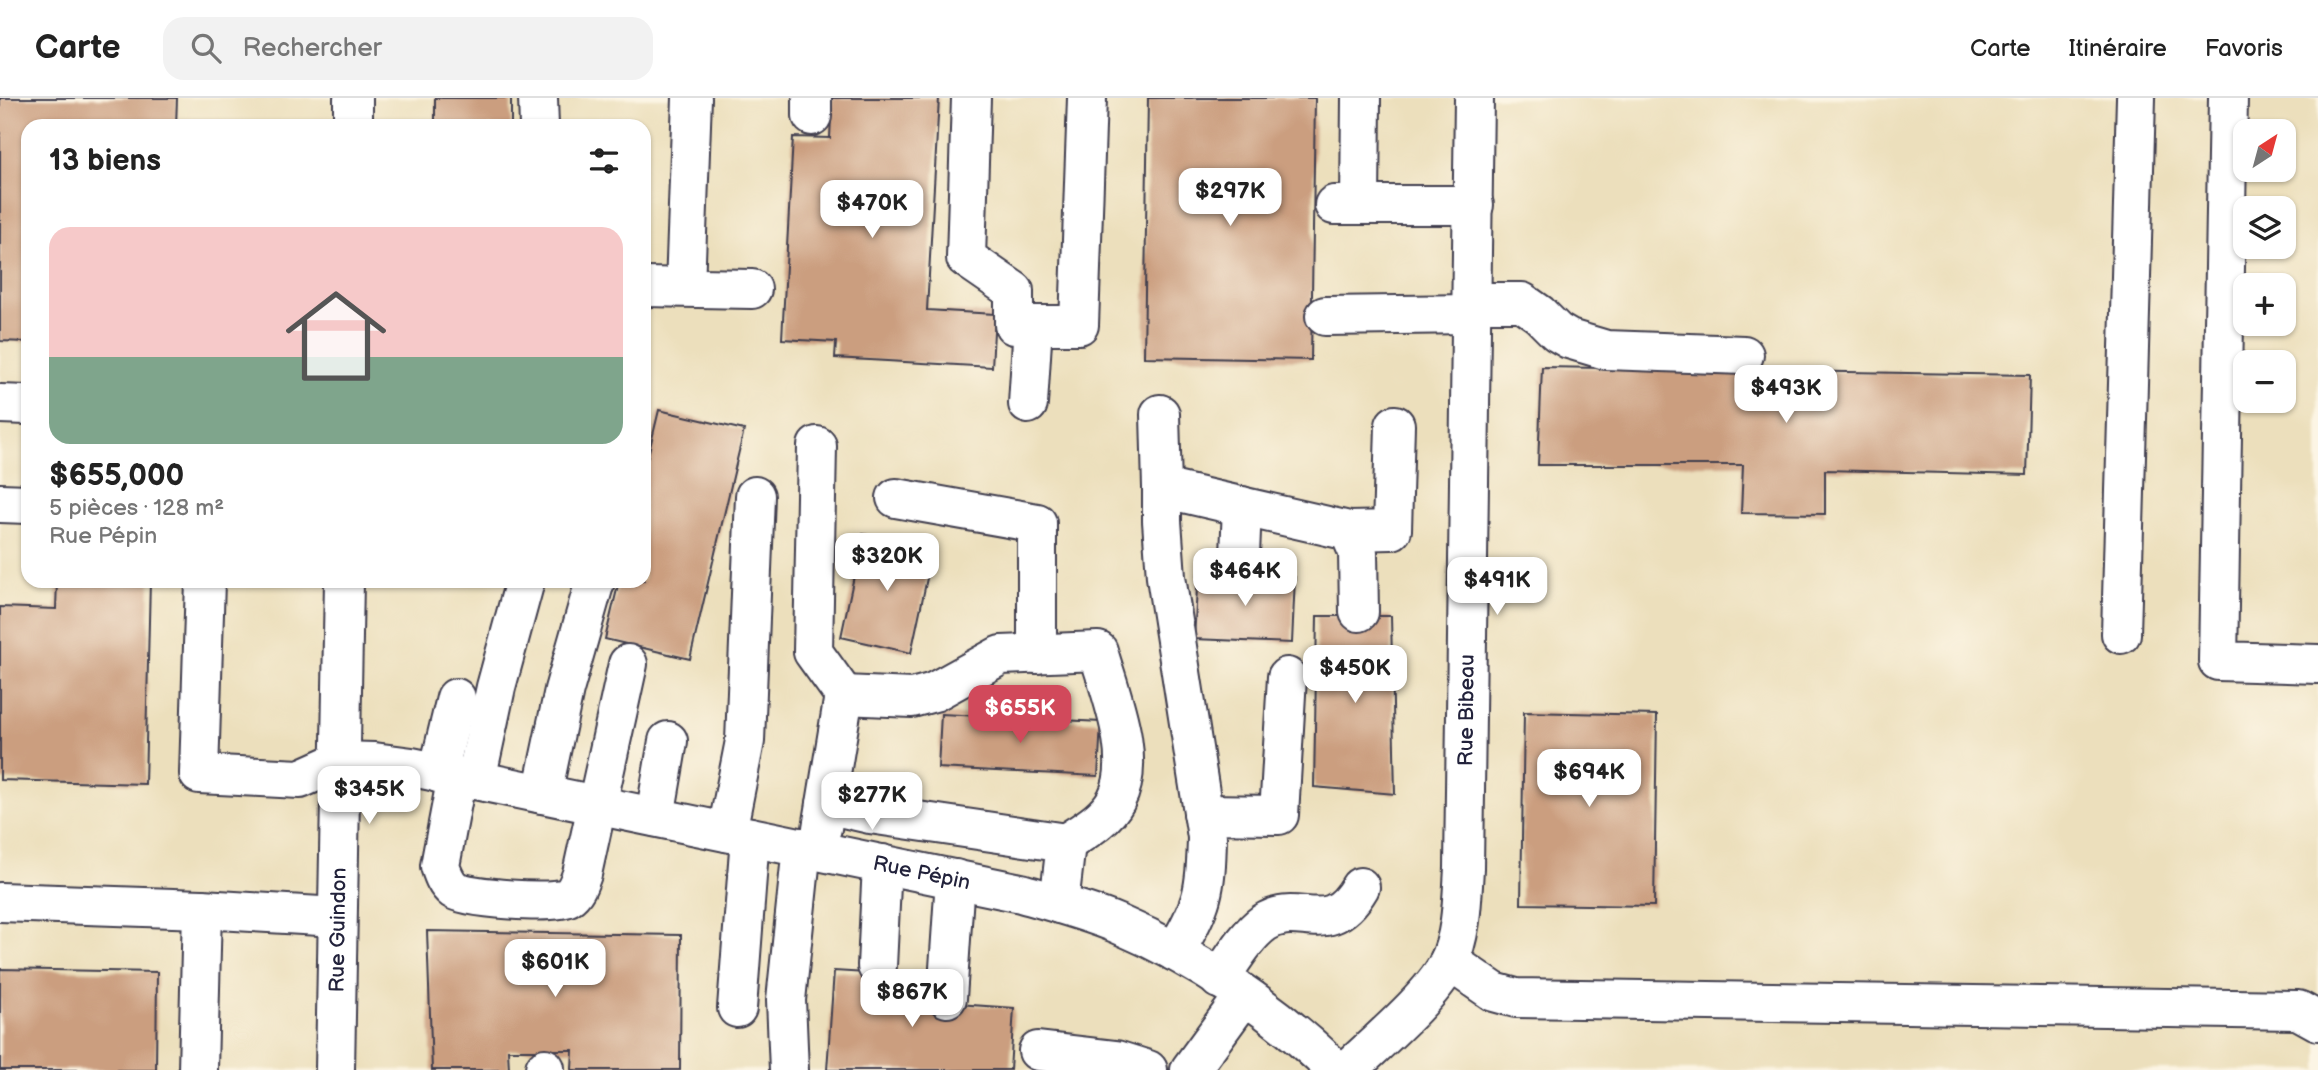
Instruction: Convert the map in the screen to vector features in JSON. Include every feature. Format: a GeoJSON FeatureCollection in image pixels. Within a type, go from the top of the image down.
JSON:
{"type":"FeatureCollection","features":[{"type":"Feature","properties":{"kind":"street"},"geometry":{"type":"LineString","coordinates":[[353,98],[353,119]]}},
{"type":"Feature","properties":{"kind":"street"},"geometry":{"type":"LineString","coordinates":[[538,98],[539,119]]}},
{"type":"Feature","properties":{"kind":"street"},"geometry":{"type":"LineString","coordinates":[[685,287],[692,98]]}},
{"type":"Feature","properties":{"kind":"street"},"geometry":{"type":"LineString","coordinates":[[971,98],[966,258],[1014,291],[1014,325],[1079,325],[1087,98]]}},
{"type":"Feature","properties":{"kind":"street"},"geometry":{"type":"LineString","coordinates":[[1361,98],[1347,205],[1474,205]]}},
{"type":"Feature","properties":{"kind":"street","name":"Rue Bibeau"},"geometry":{"type":"LineString","coordinates":[[1348,1070],[1438,979],[1449,961],[1460,920],[1464,868],[1474,98]]}},
{"type":"Feature","properties":{"kind":"street"},"geometry":{"type":"LineString","coordinates":[[2121,634],[2136,98]]}},
{"type":"Feature","properties":{"kind":"street"},"geometry":{"type":"LineString","coordinates":[[2228,98],[2218,661],[2318,664]]}},
{"type":"Feature","properties":{"kind":"street"},"geometry":{"type":"LineString","coordinates":[[651,287],[752,289]]}},
{"type":"Feature","properties":{"kind":"street"},"geometry":{"type":"LineString","coordinates":[[1325,316],[1471,308],[1521,302],[1539,314],[1556,332],[1569,339],[1606,350],[1744,355]]}},
{"type":"Feature","properties":{"kind":"street"},"geometry":{"type":"LineString","coordinates":[[1028,404],[1032,325]]}},
{"type":"Feature","properties":{"kind":"street"},"geometry":{"type":"LineString","coordinates":[[1160,414],[1166,577],[1207,837],[1205,887],[1197,912],[1175,952]]}},
{"type":"Feature","properties":{"kind":"street"},"geometry":{"type":"LineString","coordinates":[[1162,488],[1349,531],[1392,530],[1395,425]]}},
{"type":"Feature","properties":{"kind":"street"},"geometry":{"type":"LineString","coordinates":[[789,1070],[786,1000],[810,849],[826,804],[844,695],[813,652],[817,446]]}},
{"type":"Feature","properties":{"kind":"street"},"geometry":{"type":"LineString","coordinates":[[737,1008],[738,834],[745,741],[755,496]]}},
{"type":"Feature","properties":{"kind":"street"},"geometry":{"type":"LineString","coordinates":[[896,498],[1037,523],[1037,654]]}},
{"type":"Feature","properties":{"kind":"street"},"geometry":{"type":"LineString","coordinates":[[0,503],[21,504]]}},
{"type":"Feature","properties":{"kind":"street"},"geometry":{"type":"LineString","coordinates":[[1240,555],[1242,506]]}},
{"type":"Feature","properties":{"kind":"street"},"geometry":{"type":"LineString","coordinates":[[1349,531],[1358,552],[1359,612]]}},
{"type":"Feature","properties":{"kind":"street"},"geometry":{"type":"LineString","coordinates":[[205,588],[199,774],[300,779],[340,761]]}},
{"type":"Feature","properties":{"kind":"street","name":"Rue Guindon"},"geometry":{"type":"LineString","coordinates":[[335,1070],[344,588]]}},
{"type":"Feature","properties":{"kind":"street"},"geometry":{"type":"LineString","coordinates":[[457,776],[496,687],[523,588]]}},
{"type":"Feature","properties":{"kind":"street"},"geometry":{"type":"LineString","coordinates":[[542,794],[564,690],[593,588]]}},
{"type":"Feature","properties":{"kind":"street"},"geometry":{"type":"LineString","coordinates":[[826,804],[870,814],[1066,843],[1097,822],[1116,800],[1124,762],[1122,739],[1098,651],[1001,655],[934,692],[912,698],[844,695]]}},
{"type":"Feature","properties":{"kind":"street"},"geometry":{"type":"LineString","coordinates":[[456,698],[457,776],[440,866],[444,878],[454,890],[467,894],[553,901],[567,898],[576,889],[582,874],[628,664]]}},
{"type":"Feature","properties":{"kind":"street"},"geometry":{"type":"LineString","coordinates":[[1203,814],[1279,815],[1287,677]]}},
{"type":"Feature","properties":{"kind":"street"},"geometry":{"type":"LineString","coordinates":[[655,817],[668,741]]}},
{"type":"Feature","properties":{"kind":"street","name":"Rue Pépin"},"geometry":{"type":"LineString","coordinates":[[340,761],[374,762],[457,776],[1021,893],[1059,904],[1115,923],[1175,952],[1295,1033],[1336,1070]]}},
{"type":"Feature","properties":{"kind":"street"},"geometry":{"type":"LineString","coordinates":[[1059,904],[1066,843]]}},
{"type":"Feature","properties":{"kind":"street"},"geometry":{"type":"LineString","coordinates":[[877,966],[882,864]]}},
{"type":"Feature","properties":{"kind":"street"},"geometry":{"type":"LineString","coordinates":[[947,998],[955,879]]}},
{"type":"Feature","properties":{"kind":"street"},"geometry":{"type":"LineString","coordinates":[[1190,1070],[1232,988],[1255,933],[1265,923],[1282,916],[1322,917],[1340,913],[1352,902],[1360,887]]}},
{"type":"Feature","properties":{"kind":"street"},"geometry":{"type":"LineString","coordinates":[[0,902],[337,916]]}},
{"type":"Feature","properties":{"kind":"street"},"geometry":{"type":"LineString","coordinates":[[198,1070],[202,909]]}},
{"type":"Feature","properties":{"kind":"street"},"geometry":{"type":"LineString","coordinates":[[1449,961],[1494,992],[1516,998],[2298,1010],[2318,1021]]}},
{"type":"Feature","properties":{"kind":"street"},"geometry":{"type":"LineString","coordinates":[[1038,1051],[1116,1060],[1148,1070]]}},
{"type":"Feature","properties":{"kind":"building"},"geometry":{"type":"Polygon","coordinates":[[[0,98],[177,98],[176,119],[21,119],[21,342],[0,341],[0,98]]]}},
{"type":"Feature","properties":{"kind":"building"},"geometry":{"type":"Polygon","coordinates":[[[435,98],[511,98],[511,119],[435,119],[435,98]]]}},
{"type":"Feature","properties":{"kind":"building"},"geometry":{"type":"Polygon","coordinates":[[[832,98],[939,98],[927,310],[995,314],[992,367],[835,358],[836,342],[782,339],[793,137],[830,138],[832,98]]]}},
{"type":"Feature","properties":{"kind":"building"},"geometry":{"type":"Polygon","coordinates":[[[1148,98],[1315,98],[1311,360],[1144,357],[1148,98]]]}},
{"type":"Feature","properties":{"kind":"building"},"geometry":{"type":"Polygon","coordinates":[[[1542,367],[2030,375],[2027,475],[1825,470],[1825,514],[1741,513],[1743,465],[1538,465],[1542,367]]]}},
{"type":"Feature","properties":{"kind":"building"},"geometry":{"type":"Polygon","coordinates":[[[659,410],[744,430],[690,659],[605,639],[617,588],[651,588],[651,443],[659,410]]]}},
{"type":"Feature","properties":{"kind":"building"},"geometry":{"type":"Polygon","coordinates":[[[863,534],[933,550],[911,653],[841,637],[863,534]]]}},
{"type":"Feature","properties":{"kind":"building"},"geometry":{"type":"Polygon","coordinates":[[[1198,572],[1295,577],[1292,643],[1194,639],[1198,572]]]}},
{"type":"Feature","properties":{"kind":"building"},"geometry":{"type":"Polygon","coordinates":[[[57,588],[150,588],[145,784],[0,780],[0,607],[56,609],[57,588]]]}},
{"type":"Feature","properties":{"kind":"building"},"geometry":{"type":"Polygon","coordinates":[[[1317,616],[1391,616],[1395,794],[1314,787],[1317,616]]]}},
{"type":"Feature","properties":{"kind":"building"},"geometry":{"type":"Polygon","coordinates":[[[1524,712],[1657,715],[1654,906],[1521,904],[1524,712]]]}},
{"type":"Feature","properties":{"kind":"building"},"geometry":{"type":"Polygon","coordinates":[[[941,714],[1101,722],[1098,776],[938,768],[941,714]]]}},
{"type":"Feature","properties":{"kind":"building"},"geometry":{"type":"Polygon","coordinates":[[[427,931],[681,935],[680,1070],[572,1070],[573,1050],[508,1050],[509,1070],[432,1070],[427,931]]]}},
{"type":"Feature","properties":{"kind":"building"},"geometry":{"type":"Polygon","coordinates":[[[0,969],[157,972],[156,1070],[0,1070],[0,969]]]}},
{"type":"Feature","properties":{"kind":"building"},"geometry":{"type":"Polygon","coordinates":[[[834,971],[915,976],[914,1001],[1014,1008],[1010,1070],[827,1070],[834,971]]]}}]}
